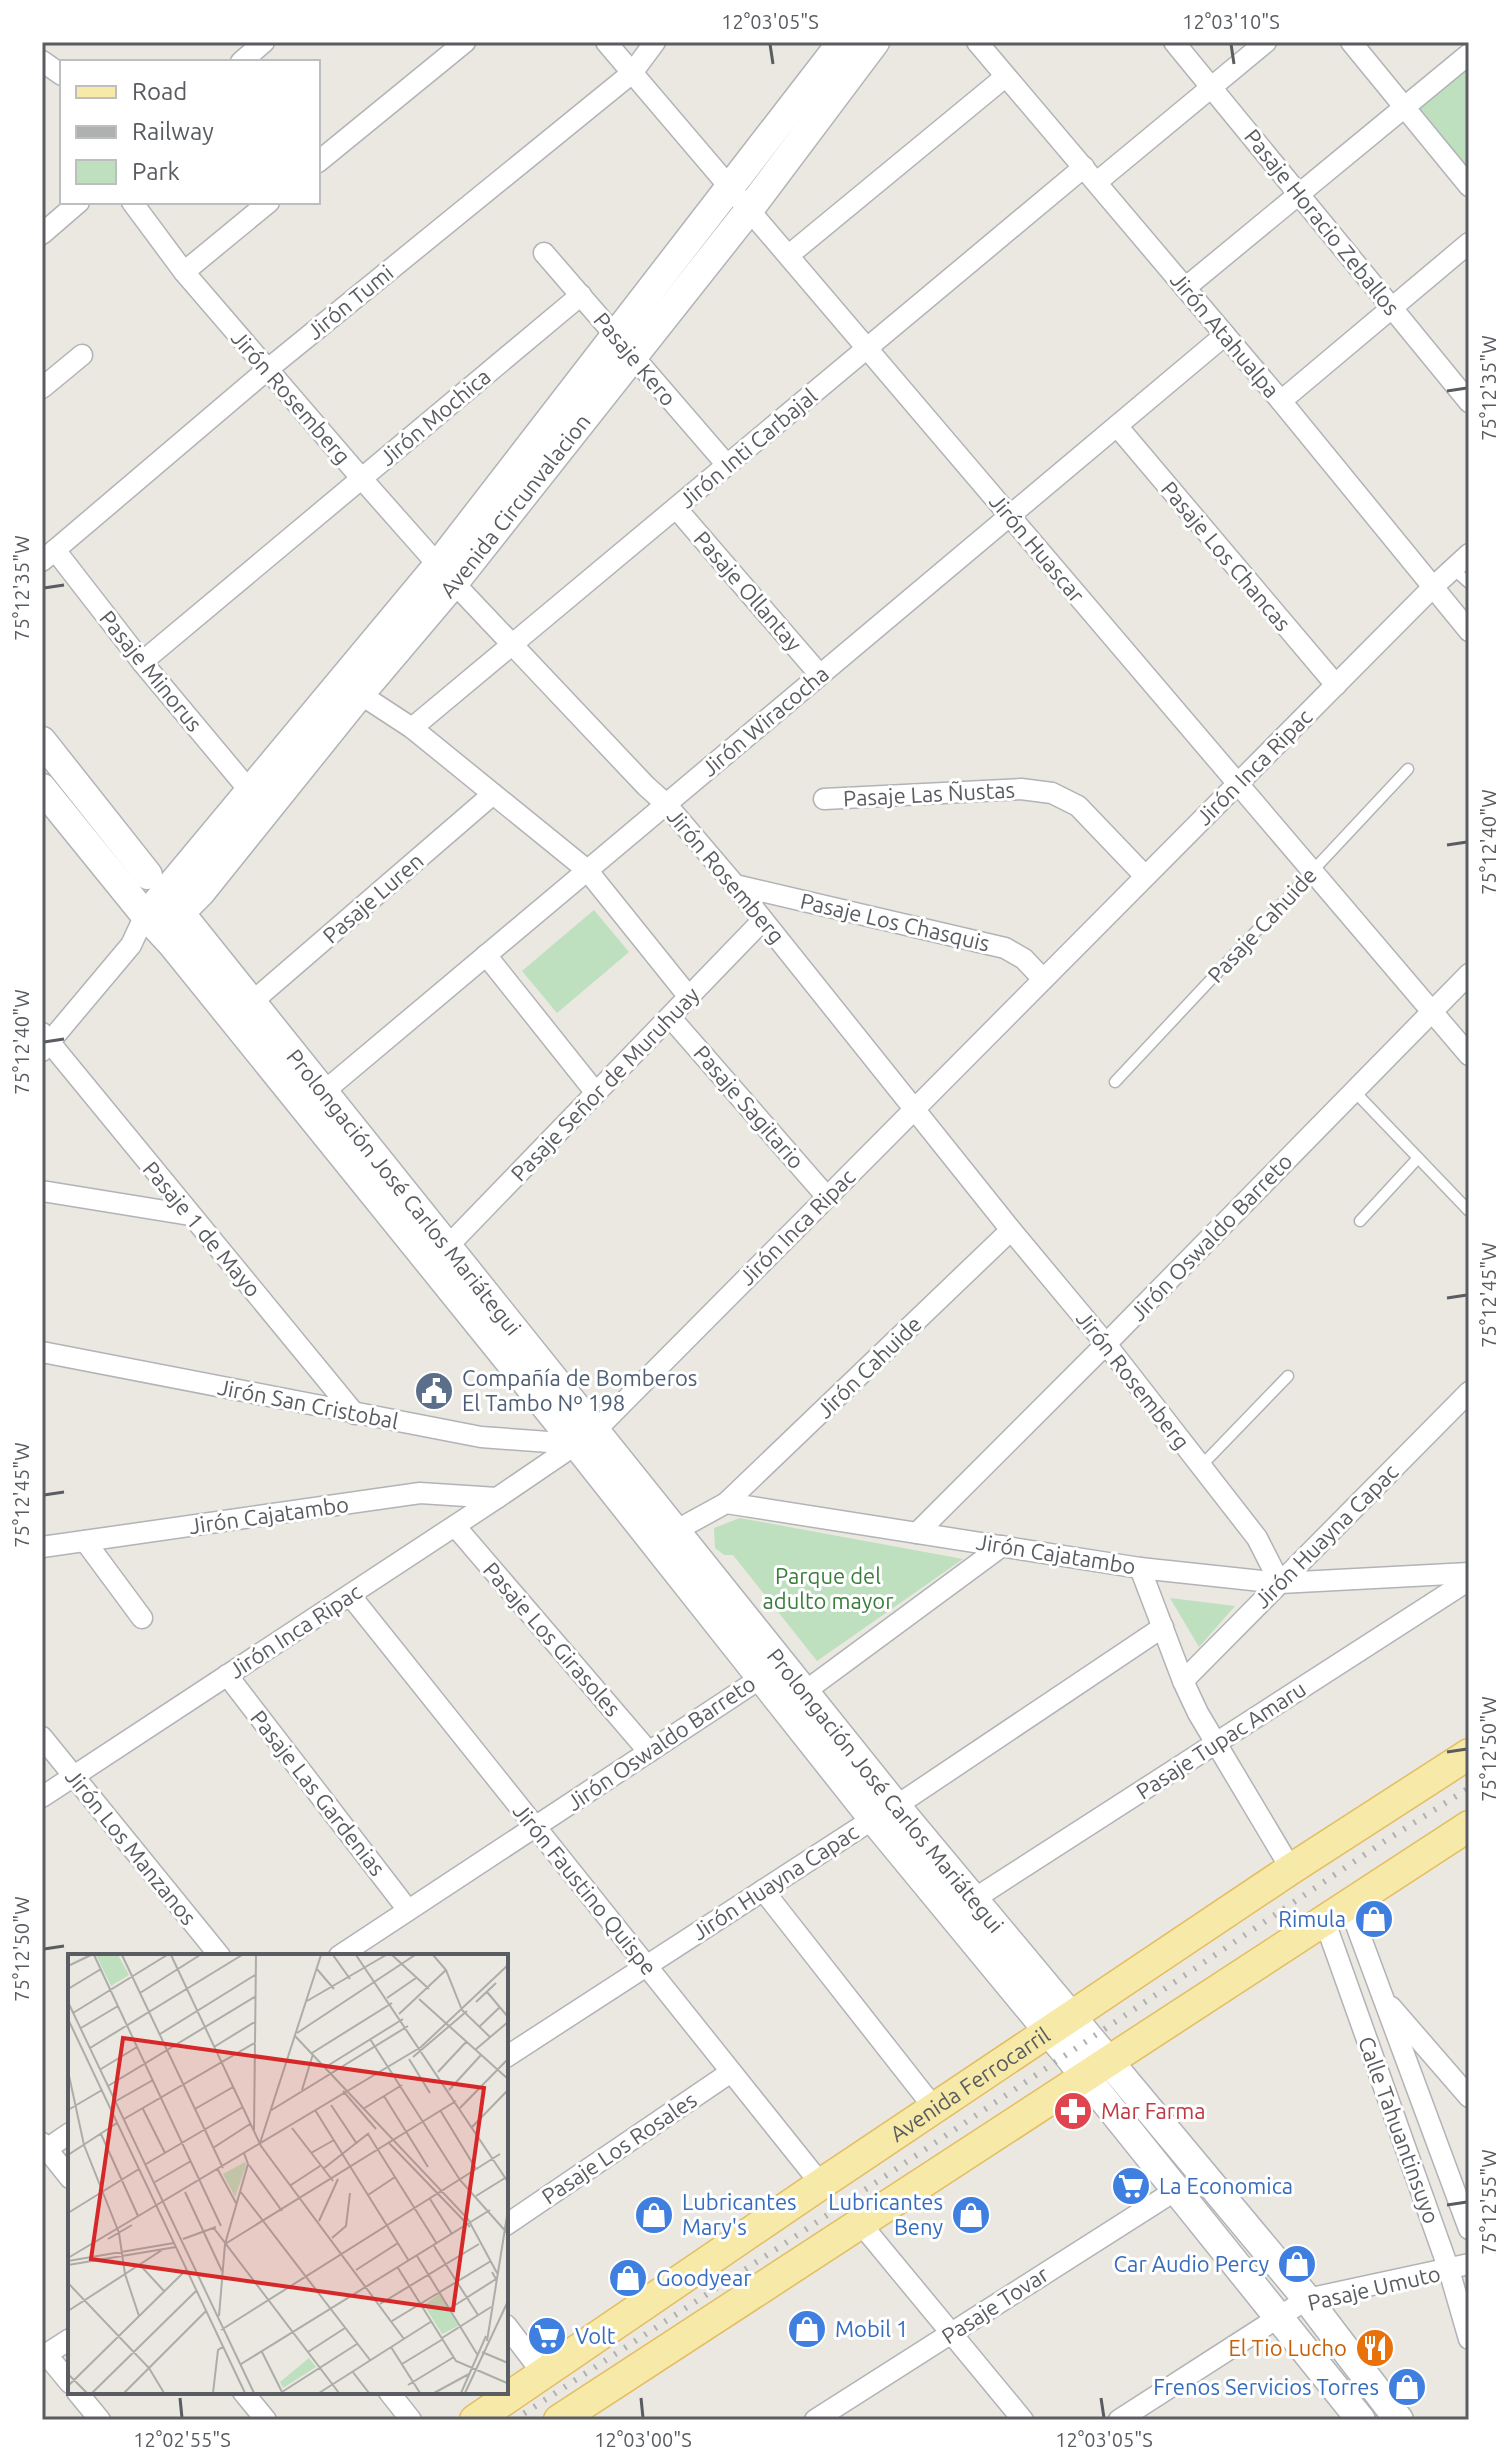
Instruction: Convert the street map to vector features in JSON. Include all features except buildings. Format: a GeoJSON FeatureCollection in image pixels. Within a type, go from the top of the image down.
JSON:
{"type":"FeatureCollection","features":[{"type":"Feature","properties":{"kind":"main road","name":"Avenida Circunvalacion"},"geometry":{"type":"LineString","coordinates":[[160,906],[201,892],[360,694],[446,574],[624,346],[730,187],[842,42]]}},
{"type":"Feature","properties":{"kind":"main road","name":"Avenida Circunvalacion"},"geometry":{"type":"LineString","coordinates":[[624,346],[749,210],[875,42]]}},
{"type":"Feature","properties":{"kind":"main road","name":"Avenida Circunvalacion"},"geometry":{"type":"LineString","coordinates":[[160,906],[249,790],[446,574]]}},
{"type":"Feature","properties":{"kind":"main road"},"geometry":{"type":"LineString","coordinates":[[42,741],[160,906]]}},
{"type":"Feature","properties":{"kind":"main road"},"geometry":{"type":"LineString","coordinates":[[42,788],[160,906]]}},
{"type":"Feature","properties":{"kind":"main road","name":"Prolongación José Carlos Mariátegui"},"geometry":{"type":"LineString","coordinates":[[160,906],[252,1002],[314,1100],[447,1247],[585,1438]]}},
{"type":"Feature","properties":{"kind":"main road","name":"Prolongación José Carlos Mariátegui"},"geometry":{"type":"LineString","coordinates":[[160,906],[884,1812],[1097,2070],[1307,2299],[1399,2420]]}},
{"type":"Feature","properties":{"kind":"main road","name":"Avenida Ferrocarril"},"geometry":{"type":"LineString","coordinates":[[475,2420],[1291,1869],[1469,1754]]}},
{"type":"Feature","properties":{"kind":"main road","name":"Prolongación José Carlos Mariátegui"},"geometry":{"type":"LineString","coordinates":[[884,1812],[974,1899],[1061,2025]]}},
{"type":"Feature","properties":{"kind":"main road"},"geometry":{"type":"LineString","coordinates":[[571,2417],[1469,1826]]}},
{"type":"Feature","properties":{"kind":"main road","name":"Prolongación José Carlos Mariátegui"},"geometry":{"type":"LineString","coordinates":[[1097,2070],[1176,2190],[1361,2420]]}},
{"type":"Feature","properties":{"kind":"street"},"geometry":{"type":"LineString","coordinates":[[243,60],[264,42]]}},
{"type":"Feature","properties":{"kind":"street"},"geometry":{"type":"LineString","coordinates":[[320,160],[465,42]]}},
{"type":"Feature","properties":{"kind":"street","name":"Jirón Huascar"},"geometry":{"type":"LineString","coordinates":[[606,42],[1469,1055]]}},
{"type":"Feature","properties":{"kind":"street","name":"Jirón Tumi"},"geometry":{"type":"LineString","coordinates":[[48,555],[268,369],[632,73],[655,42]]}},
{"type":"Feature","properties":{"kind":"street","name":"Jirón Atahualpa"},"geometry":{"type":"LineString","coordinates":[[977,42],[1281,401],[1469,631]]}},
{"type":"Feature","properties":{"kind":"street","name":"Pasaje Horacio Zeballos"},"geometry":{"type":"LineString","coordinates":[[1174,42],[1469,402]]}},
{"type":"Feature","properties":{"kind":"street","name":"Jirón Inti Carbajal"},"geometry":{"type":"LineString","coordinates":[[412,728],[867,348],[1266,42]]}},
{"type":"Feature","properties":{"kind":"street"},"geometry":{"type":"LineString","coordinates":[[1351,42],[1469,186]]}},
{"type":"Feature","properties":{"kind":"street"},"geometry":{"type":"LineString","coordinates":[[1185,288],[1469,54]]}},
{"type":"Feature","properties":{"kind":"street"},"geometry":{"type":"LineString","coordinates":[[42,61],[60,74]]}},
{"type":"Feature","properties":{"kind":"street"},"geometry":{"type":"LineString","coordinates":[[789,255],[1005,77]]}},
{"type":"Feature","properties":{"kind":"street"},"geometry":{"type":"LineString","coordinates":[[43,232],[77,204]]}},
{"type":"Feature","properties":{"kind":"street","name":"Jirón Rosemberg"},"geometry":{"type":"LineString","coordinates":[[133,204],[184,272],[362,479],[512,645],[666,804],[735,885],[1106,1344],[1257,1538],[1280,1583]]}},
{"type":"Feature","properties":{"kind":"street"},"geometry":{"type":"LineString","coordinates":[[184,272],[267,204]]}},
{"type":"Feature","properties":{"kind":"street"},"geometry":{"type":"LineString","coordinates":[[1281,401],[1469,243]]}},
{"type":"Feature","properties":{"kind":"street","name":"Pasaje Kero"},"geometry":{"type":"LineString","coordinates":[[544,253],[727,465]]}},
{"type":"Feature","properties":{"kind":"street","name":"Jirón Mochica"},"geometry":{"type":"LineString","coordinates":[[142,662],[581,295]]}},
{"type":"Feature","properties":{"kind":"street","name":"Jirón Wiracocha"},"geometry":{"type":"LineString","coordinates":[[314,1100],[1225,335]]}},
{"type":"Feature","properties":{"kind":"street"},"geometry":{"type":"LineString","coordinates":[[42,388],[82,355]]}},
{"type":"Feature","properties":{"kind":"street","name":"Pasaje Los Chancas"},"geometry":{"type":"LineString","coordinates":[[1117,426],[1336,685]]}},
{"type":"Feature","properties":{"kind":"street","name":"Pasaje Ollantay"},"geometry":{"type":"LineString","coordinates":[[676,508],[820,675]]}},
{"type":"Feature","properties":{"kind":"street","name":"Jirón Inca Ripac"},"geometry":{"type":"LineString","coordinates":[[42,1797],[585,1438],[1432,588],[1461,576],[1469,554]]}},
{"type":"Feature","properties":{"kind":"street","name":"Pasaje Minorus"},"geometry":{"type":"LineString","coordinates":[[48,555],[249,790]]}},
{"type":"Feature","properties":{"kind":"street"},"geometry":{"type":"LineString","coordinates":[[360,694],[412,728],[587,870],[689,997]]}},
{"type":"Feature","properties":{"kind":"street","name":"Pasaje Las Ñustas"},"geometry":{"type":"LineString","coordinates":[[824,799],[1021,789],[1052,793],[1078,806],[1145,876]]}},
{"type":"Feature","properties":{"kind":"street","name":"Pasaje Luren"},"geometry":{"type":"LineString","coordinates":[[252,1002],[493,794]]}},
{"type":"Feature","properties":{"kind":"street","name":"Pasaje Los Chasquis"},"geometry":{"type":"LineString","coordinates":[[735,885],[1005,948],[1024,959],[1043,979]]}},
{"type":"Feature","properties":{"kind":"street","name":"Avenida Circunvalacion"},"geometry":{"type":"LineString","coordinates":[[44,1042],[131,945],[160,906]]}},
{"type":"Feature","properties":{"kind":"street","name":"Pasaje Señor de Muruhuay"},"geometry":{"type":"LineString","coordinates":[[447,1247],[763,920]]}},
{"type":"Feature","properties":{"kind":"street"},"geometry":{"type":"LineString","coordinates":[[486,955],[596,1093]]}},
{"type":"Feature","properties":{"kind":"street","name":"Jirón Oswaldo Barreto"},"geometry":{"type":"LineString","coordinates":[[917,1533],[1469,974]]}},
{"type":"Feature","properties":{"kind":"street","name":"Pasaje Sagitario"},"geometry":{"type":"LineString","coordinates":[[670,1017],[827,1197]]}},
{"type":"Feature","properties":{"kind":"street","name":"Pasaje 1 de Mayo"},"geometry":{"type":"LineString","coordinates":[[44,1042],[355,1414]]}},
{"type":"Feature","properties":{"kind":"street"},"geometry":{"type":"LineString","coordinates":[[42,1191],[190,1215]]}},
{"type":"Feature","properties":{"kind":"street","name":"Jirón Cahuide"},"geometry":{"type":"LineString","coordinates":[[726,1503],[1011,1230]]}},
{"type":"Feature","properties":{"kind":"street","name":"Jirón San Cristobal"},"geometry":{"type":"LineString","coordinates":[[42,1352],[481,1437],[585,1438]]}},
{"type":"Feature","properties":{"kind":"street","name":"Jirón Huayna Capac"},"geometry":{"type":"LineString","coordinates":[[1183,1681],[1469,1392]]}},
{"type":"Feature","properties":{"kind":"street","name":"Jirón Cajatambo"},"geometry":{"type":"LineString","coordinates":[[42,1547],[420,1493],[497,1498]]}},
{"type":"Feature","properties":{"kind":"street"},"geometry":{"type":"LineString","coordinates":[[665,1537],[726,1503]]}},
{"type":"Feature","properties":{"kind":"street","name":"Jirón Cajatambo"},"geometry":{"type":"LineString","coordinates":[[726,1503],[1140,1568],[1280,1583],[1469,1573]]}},
{"type":"Feature","properties":{"kind":"street","name":"Pasaje Los Girasoles"},"geometry":{"type":"LineString","coordinates":[[455,1526],[649,1752]]}},
{"type":"Feature","properties":{"kind":"street"},"geometry":{"type":"LineString","coordinates":[[85,1541],[142,1618]]}},
{"type":"Feature","properties":{"kind":"street"},"geometry":{"type":"LineString","coordinates":[[795,1698],[1002,1546]]}},
{"type":"Feature","properties":{"kind":"street"},"geometry":{"type":"LineString","coordinates":[[1140,1568],[1198,1713],[1291,1869]]}},
{"type":"Feature","properties":{"kind":"street","name":"Pasaje Tupac Amaru"},"geometry":{"type":"LineString","coordinates":[[974,1899],[1469,1580]]}},
{"type":"Feature","properties":{"kind":"street","name":"Jirón Faustino Quispe"},"geometry":{"type":"LineString","coordinates":[[350,1595],[821,2184]]}},
{"type":"Feature","properties":{"kind":"street","name":"Jirón Huayna Capac"},"geometry":{"type":"LineString","coordinates":[[508,2056],[1163,1627]]}},
{"type":"Feature","properties":{"kind":"street","name":"Jirón Oswaldo Barreto"},"geometry":{"type":"LineString","coordinates":[[342,1954],[772,1670]]}},
{"type":"Feature","properties":{"kind":"street","name":"Pasaje Las Gardenias"},"geometry":{"type":"LineString","coordinates":[[227,1675],[408,1910]]}},
{"type":"Feature","properties":{"kind":"street","name":"Jirón Los Manzanos"},"geometry":{"type":"LineString","coordinates":[[42,1737],[218,1954]]}},
{"type":"Feature","properties":{"kind":"street"},"geometry":{"type":"LineString","coordinates":[[763,1890],[935,2109]]}},
{"type":"Feature","properties":{"kind":"street","name":"Calle Tahuantinsuyo"},"geometry":{"type":"LineString","coordinates":[[1337,1914],[1383,1998],[1469,2229]]}},
{"type":"Feature","properties":{"kind":"street","name":"Calle Tahuantinsuyo"},"geometry":{"type":"LineString","coordinates":[[1337,1914],[1459,2267],[1469,2339]]}},
{"type":"Feature","properties":{"kind":"street"},"geometry":{"type":"LineString","coordinates":[[1383,1998],[1469,2097]]}},
{"type":"Feature","properties":{"kind":"street","name":"Pasaje Los Rosales"},"geometry":{"type":"LineString","coordinates":[[508,2224],[731,2072]]}},
{"type":"Feature","properties":{"kind":"street"},"geometry":{"type":"LineString","coordinates":[[68,2134],[43,2148],[68,2176]]}},
{"type":"Feature","properties":{"kind":"street","name":"Pasaje Tovar"},"geometry":{"type":"LineString","coordinates":[[815,2420],[1176,2190]]}},
{"type":"Feature","properties":{"kind":"street"},"geometry":{"type":"LineString","coordinates":[[861,2224],[1023,2420]]}},
{"type":"Feature","properties":{"kind":"street","name":"Pasaje Umuto"},"geometry":{"type":"LineString","coordinates":[[1119,2420],[1307,2299],[1459,2267]]}},
{"type":"Feature","properties":{"kind":"street"},"geometry":{"type":"LineString","coordinates":[[508,2328],[544,2375]]}},
{"type":"Feature","properties":{"kind":"street"},"geometry":{"type":"LineString","coordinates":[[68,2340],[44,2356],[68,2381]]}},
{"type":"Feature","properties":{"kind":"street"},"geometry":{"type":"LineString","coordinates":[[79,2394],[100,2420]]}},
{"type":"Feature","properties":{"kind":"street"},"geometry":{"type":"LineString","coordinates":[[245,2394],[266,2420]]}},
{"type":"Feature","properties":{"kind":"street"},"geometry":{"type":"LineString","coordinates":[[391,2394],[411,2420]]}},
{"type":"Feature","properties":{"kind":"lane","name":"Pasaje Cahuide"},"geometry":{"type":"LineString","coordinates":[[1115,1082],[1408,769]]}},
{"type":"Feature","properties":{"kind":"lane"},"geometry":{"type":"LineString","coordinates":[[1354,1091],[1469,1211]]}},
{"type":"Feature","properties":{"kind":"lane"},"geometry":{"type":"LineString","coordinates":[[1360,1221],[1418,1158]]}},
{"type":"Feature","properties":{"kind":"lane"},"geometry":{"type":"LineString","coordinates":[[1201,1466],[1288,1376]]}},
{"type":"Feature","properties":{"kind":"green space"},"geometry":{"type":"Polygon","coordinates":[[[1469,62],[1469,174],[1415,107],[1469,62]]]}},
{"type":"Feature","properties":{"kind":"green space"},"geometry":{"type":"Polygon","coordinates":[[[594,910],[629,952],[557,1013],[522,971],[594,910]]]}},
{"type":"Feature","properties":{"kind":"green space","name":"Parque del adulto mayor"},"geometry":{"type":"Polygon","coordinates":[[[740,1518],[963,1559],[817,1661],[733,1555],[724,1555],[715,1548],[714,1528],[740,1518]]]}},
{"type":"Feature","properties":{"kind":"green space"},"geometry":{"type":"Polygon","coordinates":[[[1170,1598],[1235,1606],[1199,1647],[1170,1598]]]}},
{"type":"Feature","properties":{"kind":"railway"},"geometry":{"type":"LineString","coordinates":[[514,2420],[1469,1788]]}},
{"type":"Feature","properties":{"kind":"place","name":"Compañía de Bomberos El Tambo Nº 198"},"geometry":{"type":"Point","coordinates":[434,1391]}},
{"type":"Feature","properties":{"kind":"place","name":"Rimula"},"geometry":{"type":"Point","coordinates":[1374,1919]}},
{"type":"Feature","properties":{"kind":"place","name":"Mar Farma"},"geometry":{"type":"Point","coordinates":[1073,2111]}},
{"type":"Feature","properties":{"kind":"place","name":"La Economica"},"geometry":{"type":"Point","coordinates":[1131,2186]}},
{"type":"Feature","properties":{"kind":"place","name":"Lubricantes Mary's"},"geometry":{"type":"Point","coordinates":[654,2215]}},
{"type":"Feature","properties":{"kind":"place","name":"Lubricantes Beny"},"geometry":{"type":"Point","coordinates":[971,2215]}},
{"type":"Feature","properties":{"kind":"place","name":"Car Audio Percy"},"geometry":{"type":"Point","coordinates":[1297,2264]}},
{"type":"Feature","properties":{"kind":"place","name":"Goodyear"},"geometry":{"type":"Point","coordinates":[628,2278]}},
{"type":"Feature","properties":{"kind":"place","name":"Mobil 1"},"geometry":{"type":"Point","coordinates":[807,2329]}},
{"type":"Feature","properties":{"kind":"place","name":"Volt"},"geometry":{"type":"Point","coordinates":[547,2336]}},
{"type":"Feature","properties":{"kind":"place","name":"El Tio Lucho"},"geometry":{"type":"Point","coordinates":[1375,2348]}},
{"type":"Feature","properties":{"kind":"place","name":"Frenos Servicios Torres"},"geometry":{"type":"Point","coordinates":[1407,2387]}}]}
